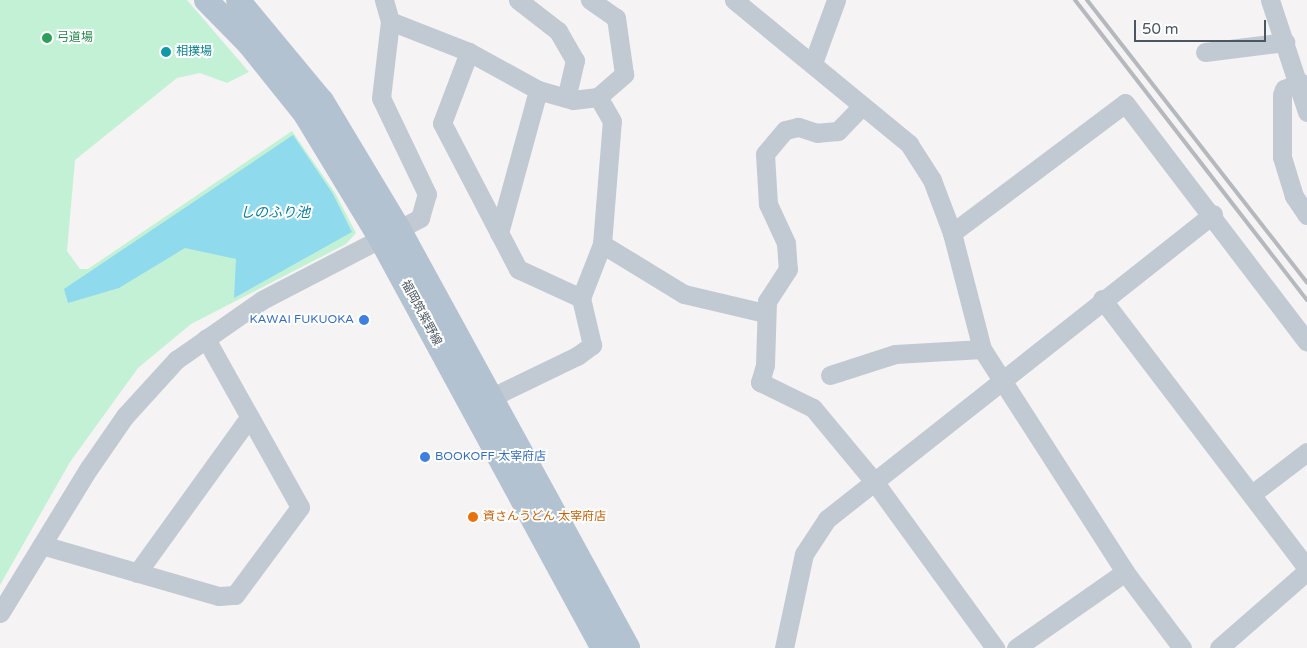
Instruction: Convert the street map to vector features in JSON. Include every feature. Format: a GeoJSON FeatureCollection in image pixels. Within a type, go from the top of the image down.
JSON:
{"type":"FeatureCollection","features":[{"type":"Feature","properties":{"kind":"main road","name":"福岡筑紫野線"},"geometry":{"type":"LineString","coordinates":[[206,0],[249,44],[305,114],[390,234],[490,398],[628,648]]}},
{"type":"Feature","properties":{"kind":"main road","name":"福岡筑紫野線"},"geometry":{"type":"LineString","coordinates":[[238,0],[322,101],[603,648]]}},
{"type":"Feature","properties":{"kind":"street"},"geometry":{"type":"LineString","coordinates":[[0,613],[125,416],[176,360],[262,300],[420,218],[427,194],[381,98],[390,21],[384,0]]}},
{"type":"Feature","properties":{"kind":"street"},"geometry":{"type":"LineString","coordinates":[[518,0],[558,31],[575,60],[566,98]]}},
{"type":"Feature","properties":{"kind":"street"},"geometry":{"type":"LineString","coordinates":[[390,21],[469,52],[538,90],[566,98],[598,97],[624,74],[616,18],[590,0]]}},
{"type":"Feature","properties":{"kind":"street"},"geometry":{"type":"LineString","coordinates":[[734,0],[910,144],[932,180],[952,233],[982,349],[1125,572],[1182,648]]}},
{"type":"Feature","properties":{"kind":"street"},"geometry":{"type":"LineString","coordinates":[[813,63],[836,0]]}},
{"type":"Feature","properties":{"kind":"street"},"geometry":{"type":"LineString","coordinates":[[1270,0],[1300,82],[1307,112]]}},
{"type":"Feature","properties":{"kind":"street"},"geometry":{"type":"LineString","coordinates":[[1205,52],[1285,42]]}},
{"type":"Feature","properties":{"kind":"street"},"geometry":{"type":"LineString","coordinates":[[469,52],[442,123],[518,269],[581,298]]}},
{"type":"Feature","properties":{"kind":"street"},"geometry":{"type":"LineString","coordinates":[[1300,82],[1284,89],[1282,95],[1282,156],[1294,196],[1307,216]]}},
{"type":"Feature","properties":{"kind":"street"},"geometry":{"type":"LineString","coordinates":[[499,233],[538,90]]}},
{"type":"Feature","properties":{"kind":"street"},"geometry":{"type":"LineString","coordinates":[[490,398],[577,356],[592,345],[581,298],[602,244],[612,121],[598,97]]}},
{"type":"Feature","properties":{"kind":"street"},"geometry":{"type":"LineString","coordinates":[[952,233],[1125,103],[1213,214],[1307,342]]}},
{"type":"Feature","properties":{"kind":"street"},"geometry":{"type":"LineString","coordinates":[[862,106],[838,132],[817,133],[798,127],[785,130],[765,154],[768,204],[780,226],[788,259],[788,269],[771,292],[765,313],[765,365],[760,382],[813,408],[876,484],[995,648]]}},
{"type":"Feature","properties":{"kind":"street"},"geometry":{"type":"LineString","coordinates":[[784,648],[804,554],[828,519],[876,484],[1102,299],[1213,214]]}},
{"type":"Feature","properties":{"kind":"street"},"geometry":{"type":"LineString","coordinates":[[602,244],[684,294],[765,313]]}},
{"type":"Feature","properties":{"kind":"street"},"geometry":{"type":"LineString","coordinates":[[1102,299],[1252,494],[1307,570],[1219,648]]}},
{"type":"Feature","properties":{"kind":"street"},"geometry":{"type":"LineString","coordinates":[[42,545],[219,596],[235,596],[300,507],[248,419],[206,339]]}},
{"type":"Feature","properties":{"kind":"street"},"geometry":{"type":"LineString","coordinates":[[830,375],[895,354],[982,349]]}},
{"type":"Feature","properties":{"kind":"street"},"geometry":{"type":"LineString","coordinates":[[137,573],[248,419]]}},
{"type":"Feature","properties":{"kind":"street"},"geometry":{"type":"LineString","coordinates":[[1252,494],[1307,452]]}},
{"type":"Feature","properties":{"kind":"street"},"geometry":{"type":"LineString","coordinates":[[1016,648],[1125,572]]}},
{"type":"Feature","properties":{"kind":"green space"},"geometry":{"type":"Polygon","coordinates":[[[0,0],[187,0],[249,72],[227,83],[200,73],[177,78],[75,160],[67,251],[80,269],[88,269],[292,131],[335,193],[356,233],[346,244],[191,324],[138,368],[70,462],[0,585],[0,0]]]}},
{"type":"Feature","properties":{"kind":"water","name":"しのふり池"},"geometry":{"type":"Polygon","coordinates":[[[293,135],[333,194],[352,232],[234,298],[236,259],[185,248],[119,288],[68,303],[64,289],[293,135]]]}},
{"type":"Feature","properties":{"kind":"railway"},"geometry":{"type":"LineString","coordinates":[[1075,0],[1307,300]]}},
{"type":"Feature","properties":{"kind":"railway"},"geometry":{"type":"LineString","coordinates":[[1087,0],[1307,283]]}},
{"type":"Feature","properties":{"kind":"place","name":"弓道場"},"geometry":{"type":"Point","coordinates":[47,38]}},
{"type":"Feature","properties":{"kind":"place","name":"相撲場"},"geometry":{"type":"Point","coordinates":[166,52]}},
{"type":"Feature","properties":{"kind":"place","name":"KAWAI FUKUOKA"},"geometry":{"type":"Point","coordinates":[364,320]}},
{"type":"Feature","properties":{"kind":"place","name":"BOOKOFF 太宰府店"},"geometry":{"type":"Point","coordinates":[425,457]}},
{"type":"Feature","properties":{"kind":"place","name":"資さんうどん 太宰府店"},"geometry":{"type":"Point","coordinates":[473,517]}}]}
